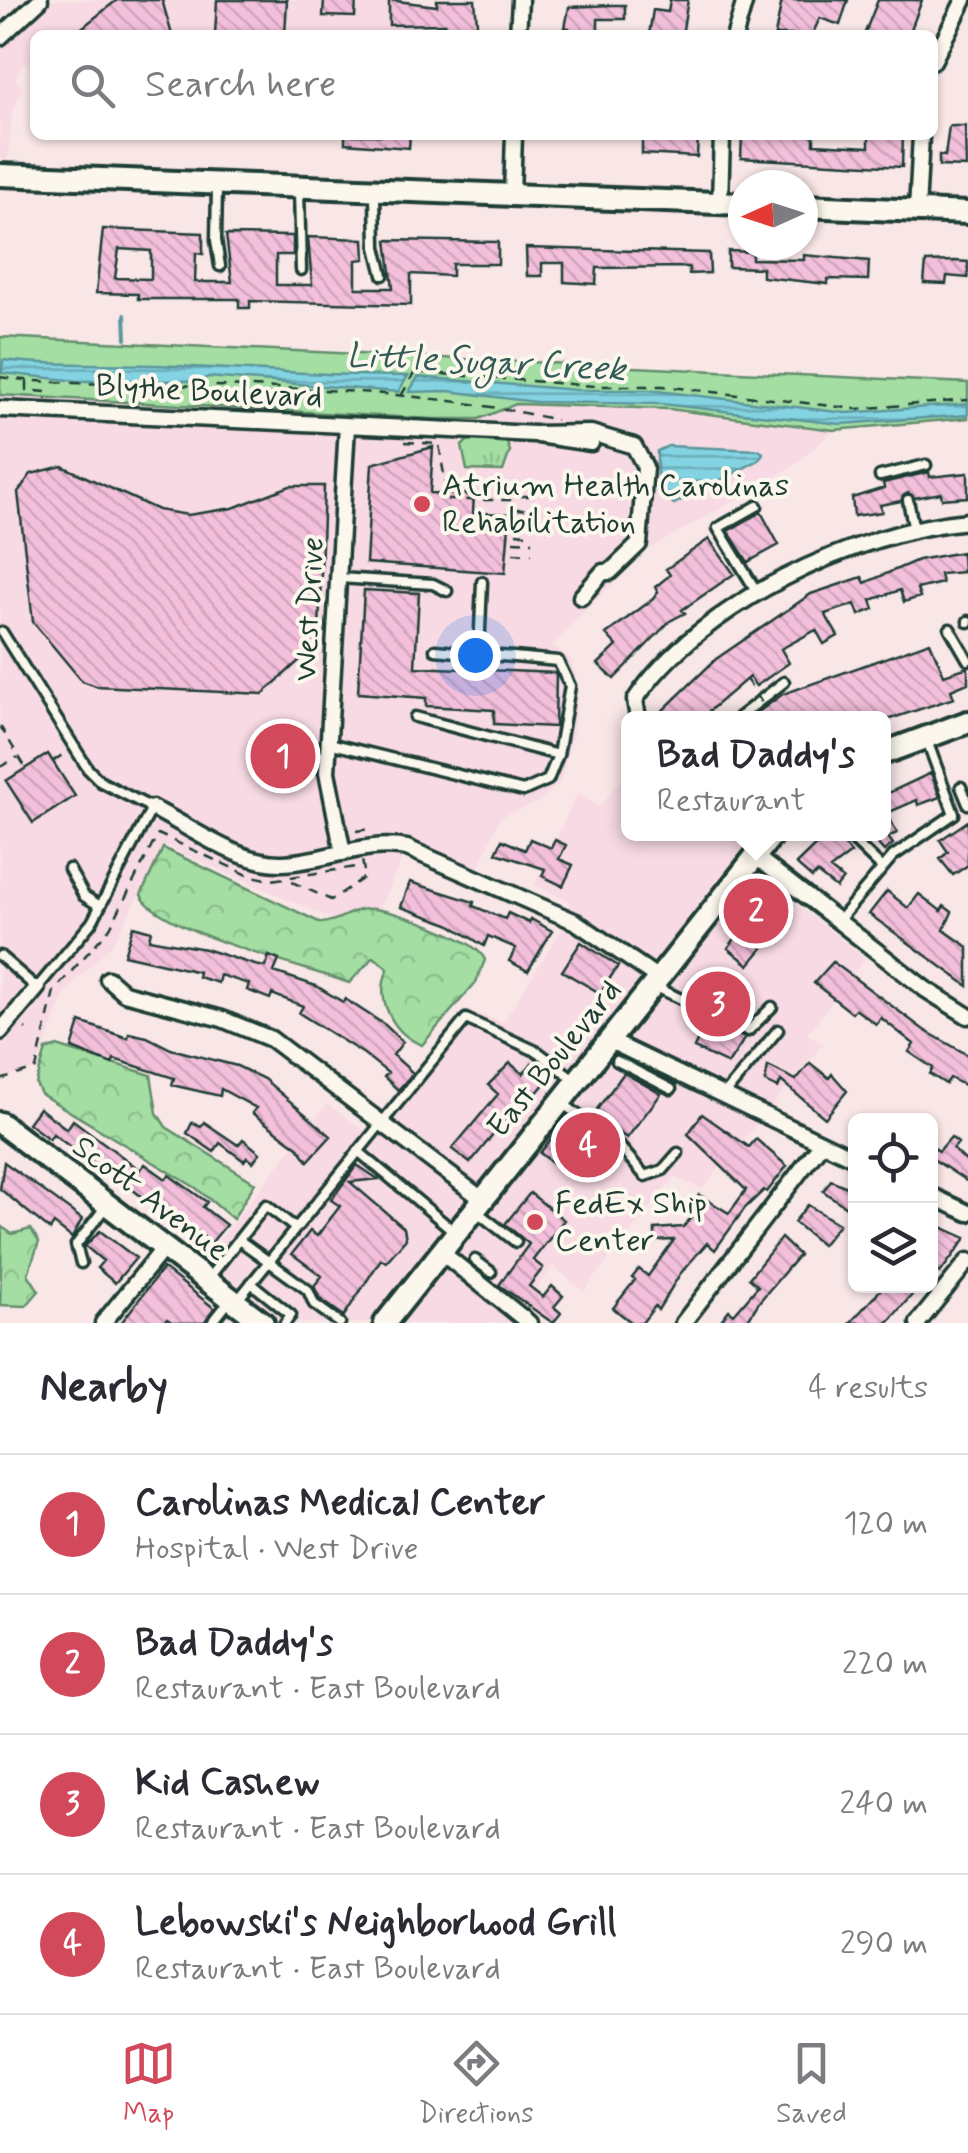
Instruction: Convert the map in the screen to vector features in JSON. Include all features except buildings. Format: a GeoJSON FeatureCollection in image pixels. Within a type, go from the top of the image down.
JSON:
{"type":"FeatureCollection","features":[{"type":"Feature","properties":{"kind":"street"},"geometry":{"type":"LineString","coordinates":[[0,37],[40,0]]}},
{"type":"Feature","properties":{"kind":"street"},"geometry":{"type":"LineString","coordinates":[[518,30],[520,0]]}},
{"type":"Feature","properties":{"kind":"street"},"geometry":{"type":"LineString","coordinates":[[737,30],[745,0]]}},
{"type":"Feature","properties":{"kind":"street"},"geometry":{"type":"LineString","coordinates":[[938,51],[964,0]]}},
{"type":"Feature","properties":{"kind":"street"},"geometry":{"type":"LineString","coordinates":[[512,195],[514,140]]}},
{"type":"Feature","properties":{"kind":"street"},"geometry":{"type":"LineString","coordinates":[[720,203],[722,140]]}},
{"type":"Feature","properties":{"kind":"street"},"geometry":{"type":"LineString","coordinates":[[917,211],[921,140]]}},
{"type":"Feature","properties":{"kind":"street"},"geometry":{"type":"LineString","coordinates":[[0,174],[728,203]]}},
{"type":"Feature","properties":{"kind":"street"},"geometry":{"type":"LineString","coordinates":[[818,207],[968,213]]}},
{"type":"Feature","properties":{"kind":"street","name":"Blythe Boulevard"},"geometry":{"type":"LineString","coordinates":[[0,409],[535,434],[572,432],[634,446],[645,467],[639,544],[610,572]]}},
{"type":"Feature","properties":{"kind":"street","name":"West Drive"},"geometry":{"type":"LineString","coordinates":[[344,853],[329,800],[329,743],[347,426]]}},
{"type":"Feature","properties":{"kind":"street"},"geometry":{"type":"LineString","coordinates":[[637,711],[636,700],[654,678],[692,642],[758,594],[826,559],[914,530],[968,521]]}},
{"type":"Feature","properties":{"kind":"street"},"geometry":{"type":"LineString","coordinates":[[891,751],[968,722]]}},
{"type":"Feature","properties":{"kind":"street"},"geometry":{"type":"LineString","coordinates":[[152,808],[269,862],[381,846],[408,848],[576,922],[655,982]]}},
{"type":"Feature","properties":{"kind":"street","name":"East Boulevard"},"geometry":{"type":"LineString","coordinates":[[384,1323],[577,1082],[614,1051],[655,982],[767,841]]}},
{"type":"Feature","properties":{"kind":"street"},"geometry":{"type":"LineString","coordinates":[[755,856],[924,989],[968,1016]]}},
{"type":"Feature","properties":{"kind":"street"},"geometry":{"type":"LineString","coordinates":[[108,979],[124,993],[222,1019],[271,1039],[382,1123],[478,1204]]}},
{"type":"Feature","properties":{"kind":"street"},"geometry":{"type":"LineString","coordinates":[[0,1032],[37,988]]}},
{"type":"Feature","properties":{"kind":"street"},"geometry":{"type":"LineString","coordinates":[[614,1051],[724,1096],[848,1155]]}},
{"type":"Feature","properties":{"kind":"street","name":"Scott Avenue"},"geometry":{"type":"LineString","coordinates":[[3,1131],[264,1323]]}},
{"type":"Feature","properties":{"kind":"street"},"geometry":{"type":"LineString","coordinates":[[683,1323],[822,1143]]}},
{"type":"Feature","properties":{"kind":"street"},"geometry":{"type":"LineString","coordinates":[[938,1199],[968,1213]]}},
{"type":"Feature","properties":{"kind":"street"},"geometry":{"type":"LineString","coordinates":[[104,1323],[164,1248]]}},
{"type":"Feature","properties":{"kind":"street"},"geometry":{"type":"LineString","coordinates":[[440,1252],[477,1268],[529,1323]]}},
{"type":"Feature","properties":{"kind":"street"},"geometry":{"type":"LineString","coordinates":[[918,1323],[968,1260]]}},
{"type":"Feature","properties":{"kind":"lane"},"geometry":{"type":"LineString","coordinates":[[218,183],[216,240],[220,266]]}},
{"type":"Feature","properties":{"kind":"lane"},"geometry":{"type":"LineString","coordinates":[[298,186],[302,209],[297,240],[301,270]]}},
{"type":"Feature","properties":{"kind":"lane"},"geometry":{"type":"LineString","coordinates":[[375,190],[376,246],[384,275]]}},
{"type":"Feature","properties":{"kind":"lane"},"geometry":{"type":"LineString","coordinates":[[880,476],[926,465]]}},
{"type":"Feature","properties":{"kind":"lane"},"geometry":{"type":"LineString","coordinates":[[908,500],[914,530]]}},
{"type":"Feature","properties":{"kind":"lane"},"geometry":{"type":"LineString","coordinates":[[757,506],[718,528],[758,594]]}},
{"type":"Feature","properties":{"kind":"lane"},"geometry":{"type":"LineString","coordinates":[[339,578],[433,584],[446,591]]}},
{"type":"Feature","properties":{"kind":"lane"},"geometry":{"type":"LineString","coordinates":[[479,653],[482,582]]}},
{"type":"Feature","properties":{"kind":"lane"},"geometry":{"type":"LineString","coordinates":[[950,629],[968,660]]}},
{"type":"Feature","properties":{"kind":"lane"},"geometry":{"type":"LineString","coordinates":[[0,956],[37,988],[100,906],[152,808],[101,782],[74,747],[2,632]]}},
{"type":"Feature","properties":{"kind":"lane"},"geometry":{"type":"LineString","coordinates":[[329,743],[522,791],[548,780],[558,755],[569,698],[564,668],[544,657],[435,650]]}},
{"type":"Feature","properties":{"kind":"lane"},"geometry":{"type":"LineString","coordinates":[[747,711],[784,682]]}},
{"type":"Feature","properties":{"kind":"lane"},"geometry":{"type":"LineString","coordinates":[[414,717],[558,755]]}},
{"type":"Feature","properties":{"kind":"lane"},"geometry":{"type":"LineString","coordinates":[[837,921],[882,868],[928,828],[954,814],[926,738]]}},
{"type":"Feature","properties":{"kind":"lane"},"geometry":{"type":"LineString","coordinates":[[961,787],[968,804]]}},
{"type":"Feature","properties":{"kind":"lane"},"geometry":{"type":"LineString","coordinates":[[854,841],[882,868]]}},
{"type":"Feature","properties":{"kind":"lane"},"geometry":{"type":"LineString","coordinates":[[69,868],[84,896],[100,906]]}},
{"type":"Feature","properties":{"kind":"lane"},"geometry":{"type":"LineString","coordinates":[[655,982],[748,1031],[772,1006]]}},
{"type":"Feature","properties":{"kind":"lane"},"geometry":{"type":"LineString","coordinates":[[212,1323],[251,1283],[466,1019],[538,1052],[577,1082]]}},
{"type":"Feature","properties":{"kind":"lane"},"geometry":{"type":"LineString","coordinates":[[724,1096],[778,1030]]}},
{"type":"Feature","properties":{"kind":"lane"},"geometry":{"type":"LineString","coordinates":[[614,1051],[672,1089]]}},
{"type":"Feature","properties":{"kind":"lane"},"geometry":{"type":"LineString","coordinates":[[561,1102],[621,1148],[644,1176],[662,1170],[678,1153]]}},
{"type":"Feature","properties":{"kind":"lane"},"geometry":{"type":"LineString","coordinates":[[358,1151],[456,1233]]}},
{"type":"Feature","properties":{"kind":"lane"},"geometry":{"type":"LineString","coordinates":[[81,1263],[76,1245],[107,1204]]}},
{"type":"Feature","properties":{"kind":"lane"},"geometry":{"type":"LineString","coordinates":[[478,1204],[516,1242]]}},
{"type":"Feature","properties":{"kind":"lane"},"geometry":{"type":"LineString","coordinates":[[207,1280],[266,1205],[296,1228]]}},
{"type":"Feature","properties":{"kind":"lane"},"geometry":{"type":"LineString","coordinates":[[239,1240],[308,1290],[314,1304],[340,1323]]}},
{"type":"Feature","properties":{"kind":"lane"},"geometry":{"type":"LineString","coordinates":[[477,1268],[491,1272]]}},
{"type":"Feature","properties":{"kind":"lane"},"geometry":{"type":"LineString","coordinates":[[251,1283],[288,1319]]}},
{"type":"Feature","properties":{"kind":"path"},"geometry":{"type":"LineString","coordinates":[[400,396],[415,372],[595,386],[663,386],[856,409],[968,400]]}},
{"type":"Feature","properties":{"kind":"path"},"geometry":{"type":"LineString","coordinates":[[0,378],[400,396],[498,410],[570,426]]}},
{"type":"Feature","properties":{"kind":"path"},"geometry":{"type":"LineString","coordinates":[[28,382],[27,390],[47,392],[46,402]]}},
{"type":"Feature","properties":{"kind":"path"},"geometry":{"type":"LineString","coordinates":[[390,440],[439,444],[448,500],[529,496]]}},
{"type":"Feature","properties":{"kind":"path"},"geometry":{"type":"LineString","coordinates":[[516,487],[536,488]]}},
{"type":"Feature","properties":{"kind":"path"},"geometry":{"type":"LineString","coordinates":[[515,509],[535,510]]}},
{"type":"Feature","properties":{"kind":"path"},"geometry":{"type":"LineString","coordinates":[[514,520],[534,522]]}},
{"type":"Feature","properties":{"kind":"path"},"geometry":{"type":"LineString","coordinates":[[516,533],[526,534]]}},
{"type":"Feature","properties":{"kind":"path"},"geometry":{"type":"LineString","coordinates":[[513,541],[533,542]]}},
{"type":"Feature","properties":{"kind":"path"},"geometry":{"type":"LineString","coordinates":[[513,553],[532,554]]}},
{"type":"Feature","properties":{"kind":"path"},"geometry":{"type":"LineString","coordinates":[[746,679],[764,706]]}},
{"type":"Feature","properties":{"kind":"path"},"geometry":{"type":"LineString","coordinates":[[0,726],[26,768]]}},
{"type":"Feature","properties":{"kind":"path"},"geometry":{"type":"LineString","coordinates":[[52,761],[74,747]]}},
{"type":"Feature","properties":{"kind":"path"},"geometry":{"type":"LineString","coordinates":[[0,767],[19,756]]}},
{"type":"Feature","properties":{"kind":"path"},"geometry":{"type":"LineString","coordinates":[[0,1080],[36,1069],[54,991],[110,928],[164,826]]}},
{"type":"Feature","properties":{"kind":"path"},"geometry":{"type":"LineString","coordinates":[[350,833],[369,829]]}},
{"type":"Feature","properties":{"kind":"path"},"geometry":{"type":"LineString","coordinates":[[152,830],[248,876],[292,880],[363,866],[363,879],[331,900],[292,880]]}},
{"type":"Feature","properties":{"kind":"path"},"geometry":{"type":"LineString","coordinates":[[356,832],[358,840]]}},
{"type":"Feature","properties":{"kind":"shaded area"},"geometry":{"type":"Polygon","coordinates":[[[54,0],[413,0],[414,30],[30,30],[30,64],[23,63],[15,81],[23,87],[12,111],[8,159],[0,159],[0,49],[54,0]]]}},
{"type":"Feature","properties":{"kind":"shaded area"},"geometry":{"type":"Polygon","coordinates":[[[0,389],[225,410],[433,419],[479,419],[516,404],[669,409],[834,430],[793,466],[641,554],[552,645],[571,660],[578,685],[574,730],[560,782],[539,802],[500,817],[475,876],[407,849],[367,934],[166,846],[113,943],[66,991],[36,1069],[0,1080],[0,389]]]}},
{"type":"Feature","properties":{"kind":"shaded area"},"geometry":{"type":"Polygon","coordinates":[[[621,780],[621,841],[748,841],[736,857],[865,958],[807,1034],[823,1044],[702,1189],[674,1177],[584,1291],[553,1266],[512,1323],[273,1323],[199,1266],[327,1104],[374,1138],[469,1013],[460,1008],[503,1022],[563,928],[571,902],[534,885],[578,792],[599,808],[621,780]]]}},
{"type":"Feature","properties":{"kind":"green space"},"geometry":{"type":"Polygon","coordinates":[[[0,337],[968,383],[968,418],[834,430],[669,409],[516,404],[479,419],[433,419],[0,395],[0,337]]]}},
{"type":"Feature","properties":{"kind":"green space"},"geometry":{"type":"Polygon","coordinates":[[[469,439],[507,443],[510,451],[503,471],[467,470],[462,446],[469,439]]]}},
{"type":"Feature","properties":{"kind":"green space"},"geometry":{"type":"Polygon","coordinates":[[[163,848],[321,923],[359,910],[384,911],[452,935],[468,943],[485,960],[476,982],[422,1045],[402,1032],[388,1013],[383,991],[388,969],[374,957],[349,983],[203,934],[153,908],[141,895],[163,848]]]}},
{"type":"Feature","properties":{"kind":"green space"},"geometry":{"type":"Polygon","coordinates":[[[57,1046],[151,1075],[157,1113],[166,1127],[255,1183],[233,1219],[196,1188],[41,1094],[36,1084],[46,1050],[57,1046]]]}},
{"type":"Feature","properties":{"kind":"green space"},"geometry":{"type":"Polygon","coordinates":[[[2,1227],[12,1234],[31,1229],[39,1242],[28,1274],[39,1291],[26,1306],[0,1305],[2,1227]]]}},
{"type":"Feature","properties":{"kind":"water"},"geometry":{"type":"Polygon","coordinates":[[[3,360],[408,376],[398,392],[208,377],[201,381],[78,381],[2,373],[3,360]]]}},
{"type":"Feature","properties":{"kind":"water"},"geometry":{"type":"Polygon","coordinates":[[[418,377],[577,390],[649,390],[847,413],[968,404],[968,415],[841,424],[661,404],[535,402],[448,391],[409,392],[418,377]]]}},
{"type":"Feature","properties":{"kind":"water"},"geometry":{"type":"Polygon","coordinates":[[[668,446],[763,453],[759,460],[674,504],[657,491],[657,451],[668,446]]]}},
{"type":"Feature","properties":{"kind":"waterway"},"geometry":{"type":"LineString","coordinates":[[125,315],[126,339]]}},
{"type":"Feature","properties":{"kind":"place","name":"Atrium Health Carolinas Rehabilitation"},"geometry":{"type":"Point","coordinates":[422,504]}},
{"type":"Feature","properties":{"kind":"place","name":"Carolinas Medical Center"},"geometry":{"type":"Point","coordinates":[283,756]}},
{"type":"Feature","properties":{"kind":"place","name":"Bad Daddy's"},"geometry":{"type":"Point","coordinates":[756,911]}},
{"type":"Feature","properties":{"kind":"place","name":"Kid Cashew"},"geometry":{"type":"Point","coordinates":[718,1004]}},
{"type":"Feature","properties":{"kind":"place","name":"Lebowski's Neighborhood Grill"},"geometry":{"type":"Point","coordinates":[588,1145]}},
{"type":"Feature","properties":{"kind":"place","name":"FedEx Ship Center"},"geometry":{"type":"Point","coordinates":[535,1222]}},
{"type":"Feature","properties":{"kind":"water label","name":"Little Sugar Creek"},"geometry":{"type":"Point","coordinates":[486,363]}}]}
